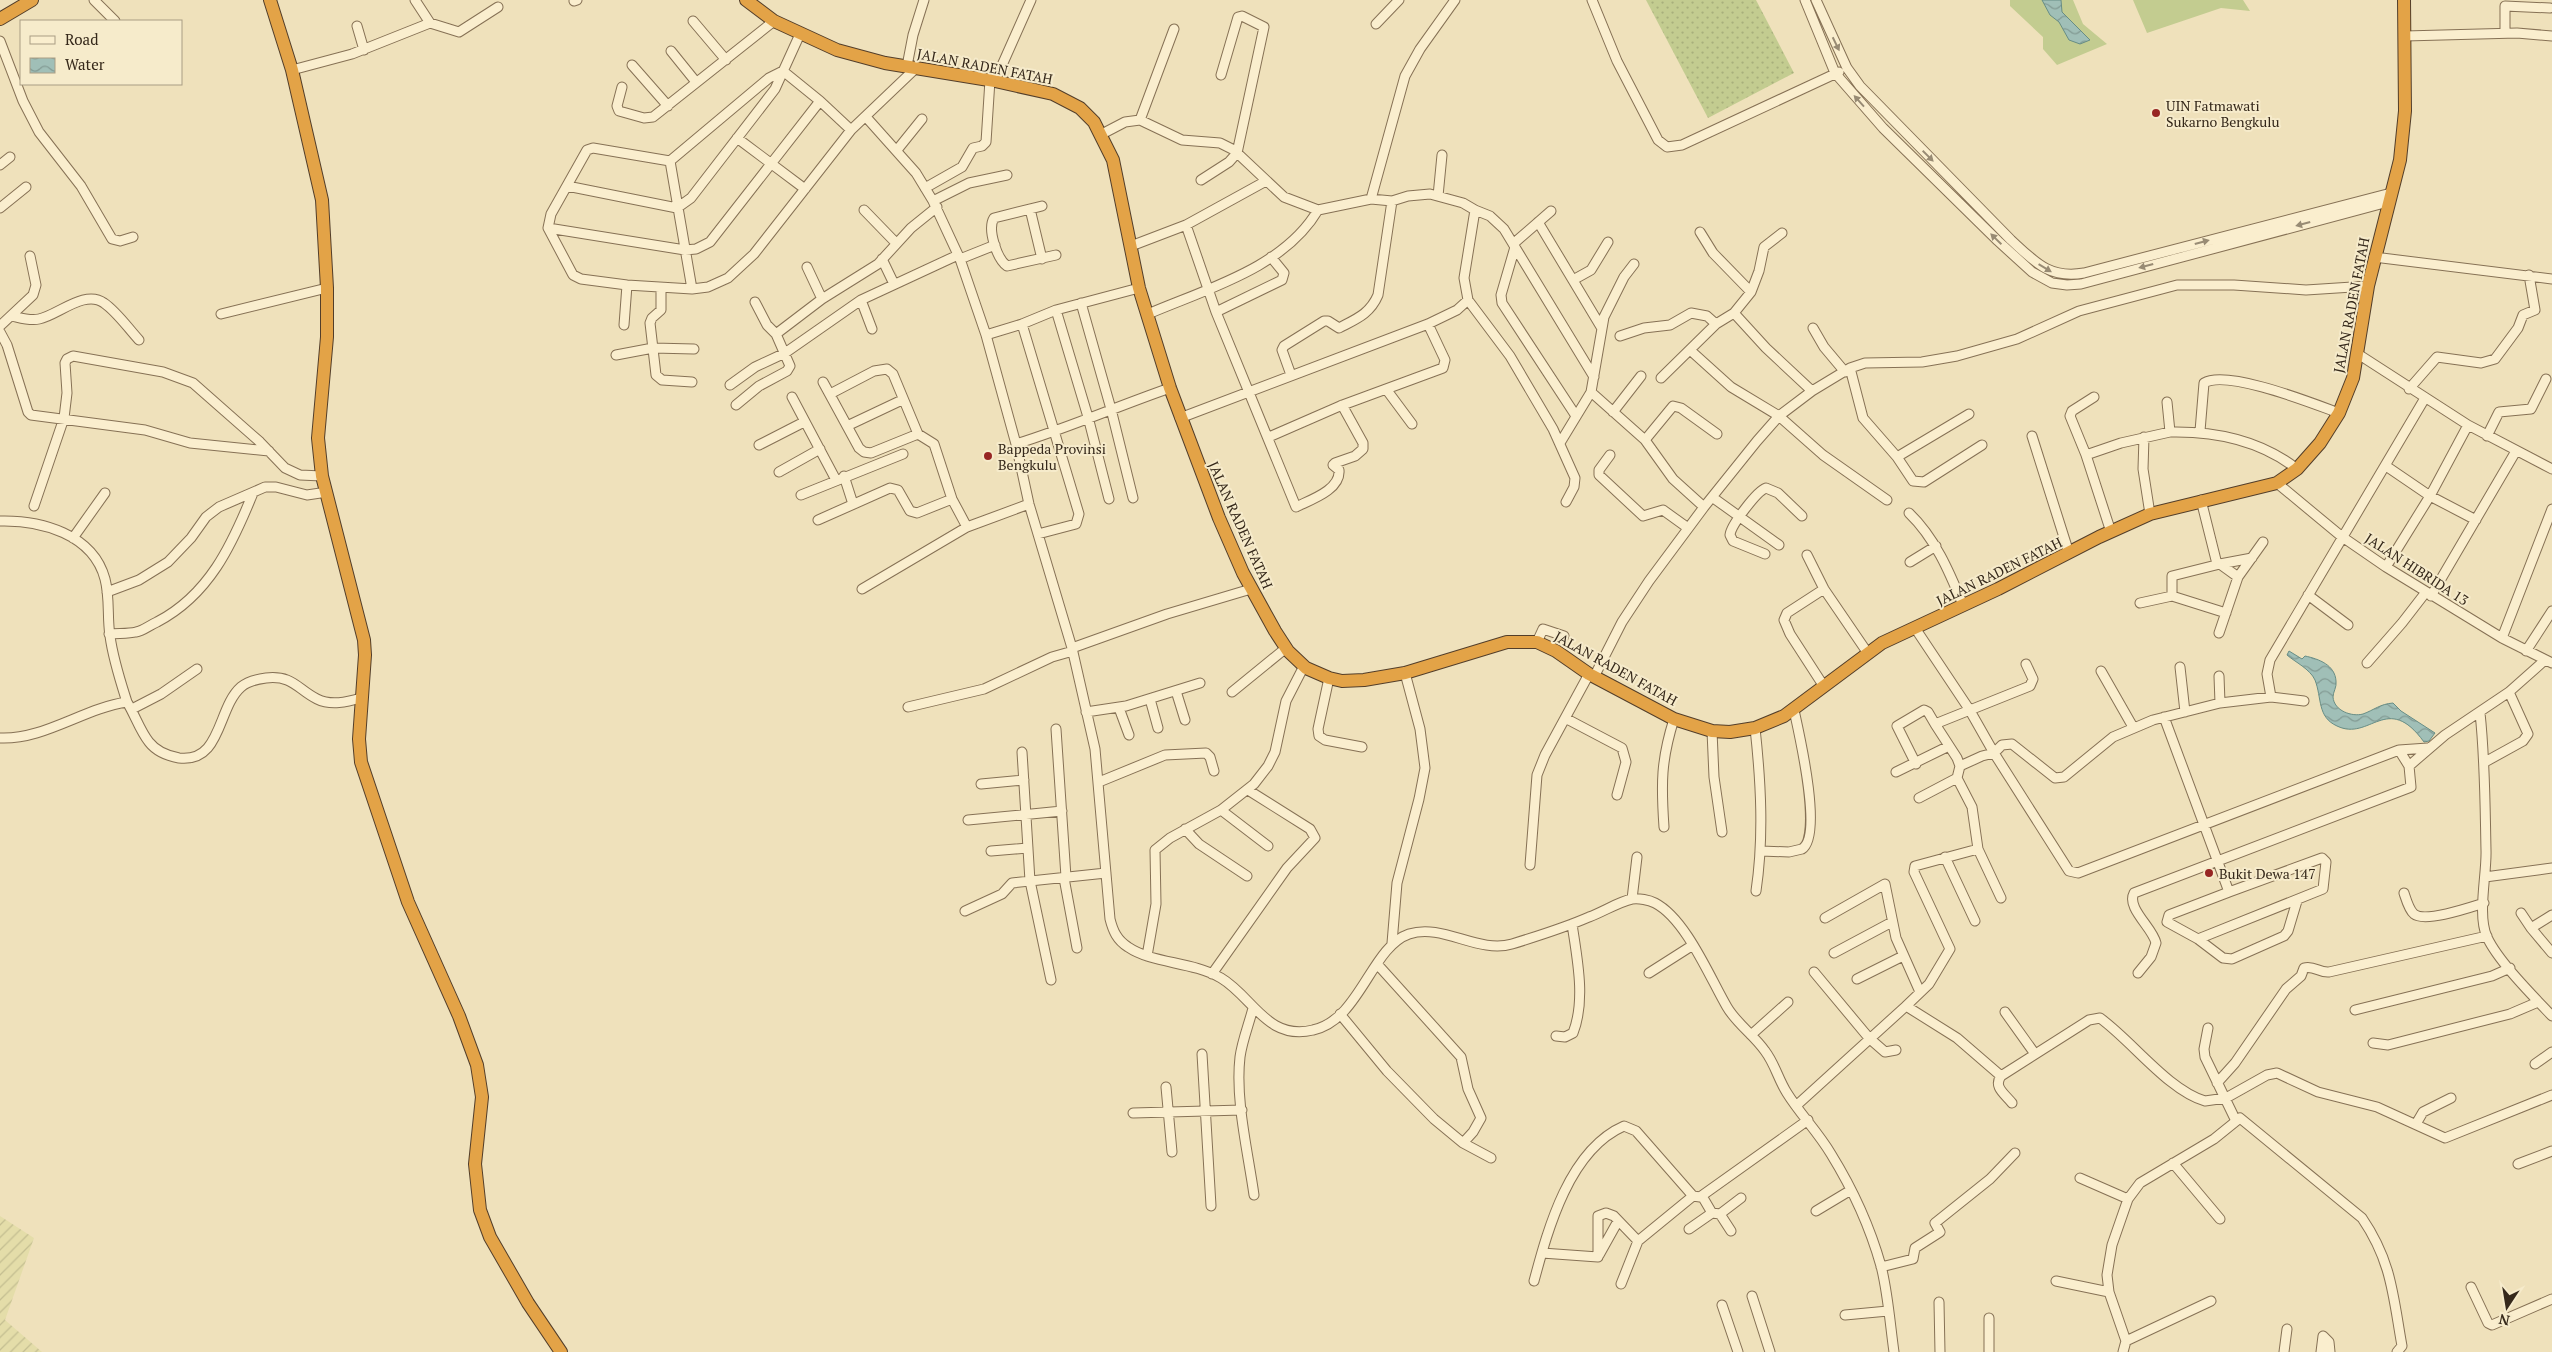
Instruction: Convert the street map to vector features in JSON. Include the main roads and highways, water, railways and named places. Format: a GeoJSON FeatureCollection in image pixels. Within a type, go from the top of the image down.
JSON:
{"type":"FeatureCollection","features":[{"type":"Feature","properties":{"kind":"highway"},"geometry":{"type":"LineString","coordinates":[[0,19],[32,0]]}},
{"type":"Feature","properties":{"kind":"highway"},"geometry":{"type":"LineString","coordinates":[[270,0],[292,70],[322,200],[328,288],[326,350],[318,438],[322,476],[364,640],[366,655],[359,739],[366,782],[394,854],[408,902],[459,1016],[477,1065],[482,1098],[475,1164],[483,1219],[490,1237],[528,1303],[561,1352]]}},
{"type":"Feature","properties":{"kind":"highway","name":"JALAN RADEN FATAH"},"geometry":{"type":"LineString","coordinates":[[746,0],[774,21],[800,34],[857,57],[993,81],[1060,96],[1088,114],[1102,134],[1115,167],[1139,288],[1180,418],[1219,518],[1251,589],[1286,648],[1304,666],[1329,678],[1342,681],[1364,680],[1405,673],[1507,642],[1537,642],[1556,651],[1591,675],[1674,718],[1712,731],[1739,731],[1756,728],[1794,710],[1823,685],[1867,652],[1902,632],[1915,628],[2150,514],[2201,500],[2277,483],[2297,469],[2320,443],[2339,413],[2354,378],[2368,286],[2400,160],[2404,130],[2404,0]]}},
{"type":"Feature","properties":{"kind":"water"},"geometry":{"type":"Polygon","coordinates":[[[2042,0],[2061,0],[2062,12],[2090,40],[2080,44],[2069,40],[2059,22],[2050,15],[2042,0]]]}},
{"type":"Feature","properties":{"kind":"water"},"geometry":{"type":"Polygon","coordinates":[[[2289,651],[2302,659],[2305,656],[2321,661],[2333,671],[2336,681],[2334,702],[2344,712],[2359,715],[2393,703],[2401,711],[2435,733],[2429,741],[2424,742],[2411,727],[2399,720],[2389,719],[2359,728],[2349,729],[2337,726],[2326,718],[2323,712],[2313,676],[2287,655],[2289,651]]]}},
{"type":"Feature","properties":{"kind":"place","name":"UIN Fatmawati Sukarno Bengkulu"},"geometry":{"type":"Point","coordinates":[2156,113]}},
{"type":"Feature","properties":{"kind":"place","name":"Bappeda Provinsi Bengkulu"},"geometry":{"type":"Point","coordinates":[988,456]}},
{"type":"Feature","properties":{"kind":"place","name":"Bukit Dewa 147"},"geometry":{"type":"Point","coordinates":[2209,873]}}]}
